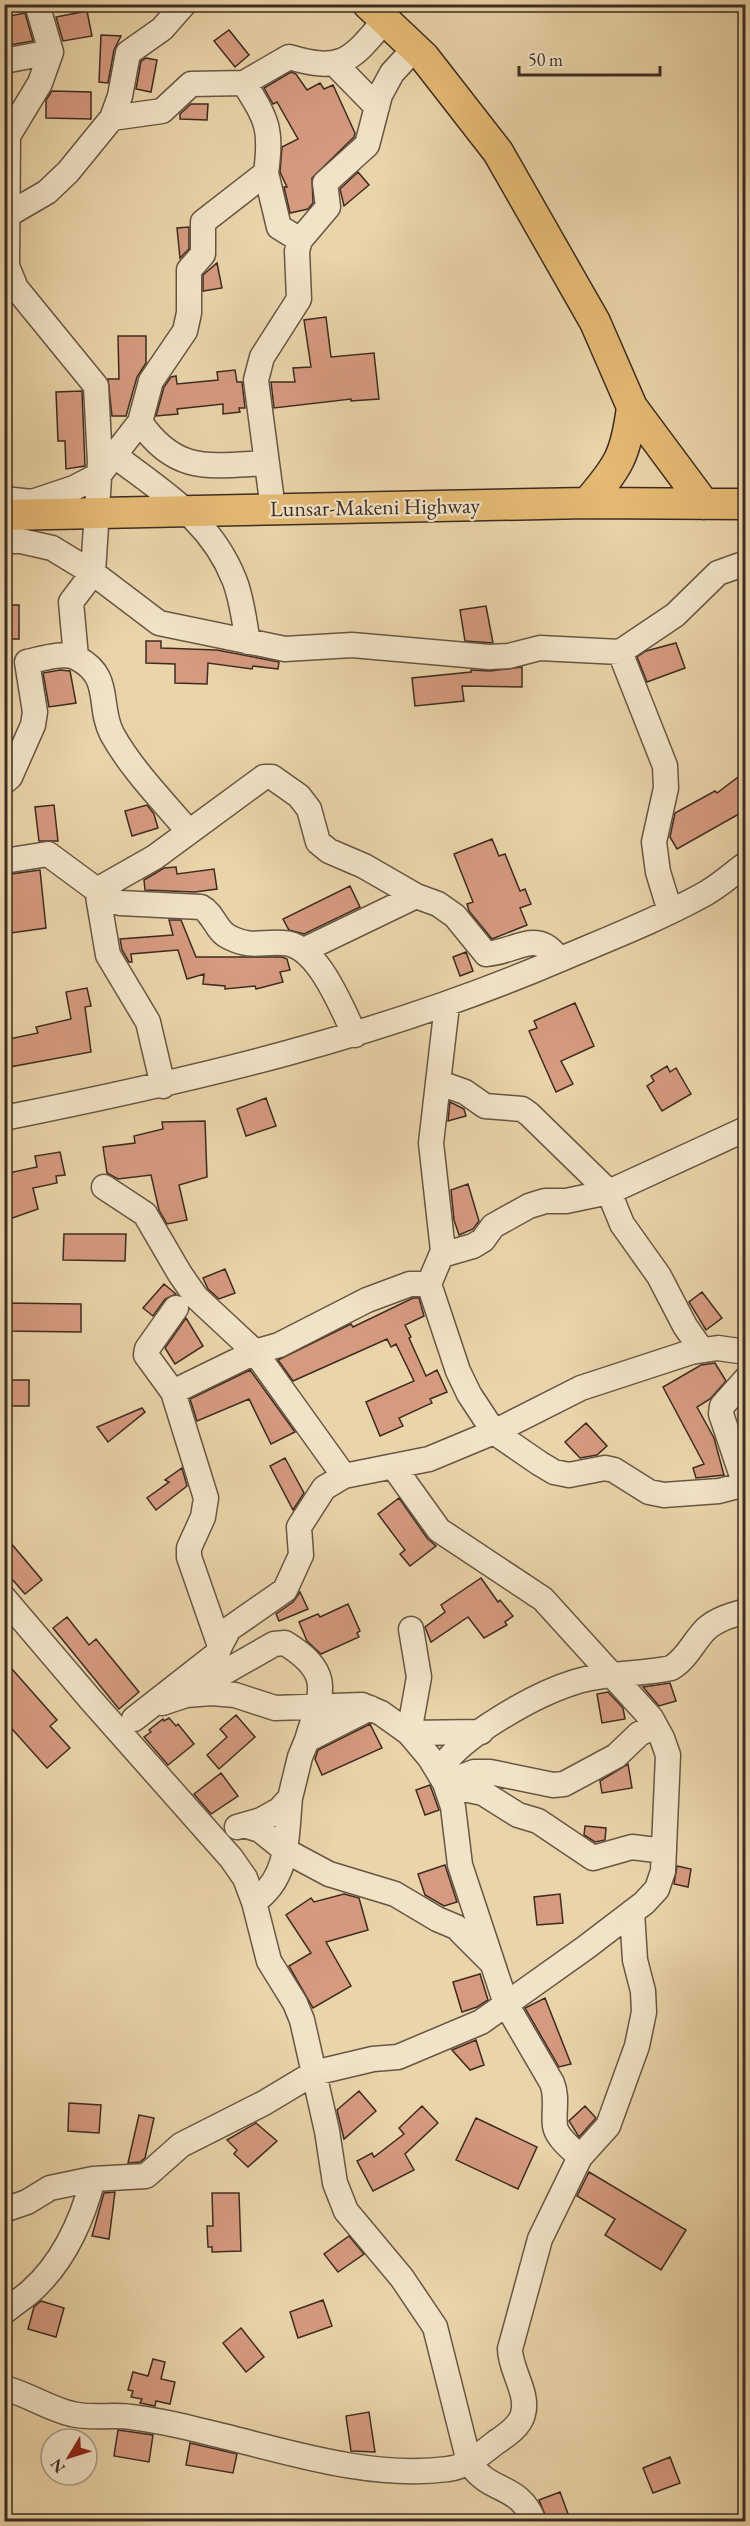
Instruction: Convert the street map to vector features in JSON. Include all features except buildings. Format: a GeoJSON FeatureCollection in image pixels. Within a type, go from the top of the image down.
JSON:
{"type":"FeatureCollection","features":[{"type":"Feature","properties":{"kind":"main road"},"geometry":{"type":"LineString","coordinates":[[377,12],[415,48],[462,104],[498,152],[595,322],[632,407],[704,504]]}},
{"type":"Feature","properties":{"kind":"main road"},"geometry":{"type":"LineString","coordinates":[[587,502],[612,474],[627,443],[632,407]]}},
{"type":"Feature","properties":{"kind":"main road","name":"Lunsar-Makeni Highway"},"geometry":{"type":"LineString","coordinates":[[4,515],[587,502],[746,504]]}},
{"type":"Feature","properties":{"kind":"street"},"geometry":{"type":"LineString","coordinates":[[37,4],[51,52],[40,83],[8,136],[7,266],[16,288],[96,386],[98,513],[93,573],[71,602],[76,657]]}},
{"type":"Feature","properties":{"kind":"street"},"geometry":{"type":"LineString","coordinates":[[7,215],[46,192],[68,172],[112,118],[120,96],[128,54],[162,29],[184,4]]}},
{"type":"Feature","properties":{"kind":"street"},"geometry":{"type":"LineString","coordinates":[[112,118],[162,111],[191,84],[244,83],[289,57],[308,62],[334,64],[346,61],[377,12]]}},
{"type":"Feature","properties":{"kind":"street"},"geometry":{"type":"LineString","coordinates":[[273,509],[256,380],[262,357],[299,299],[297,251],[300,240],[328,207],[326,183],[367,145],[377,107],[392,73],[415,48]]}},
{"type":"Feature","properties":{"kind":"street"},"geometry":{"type":"LineString","coordinates":[[4,61],[51,52]]}},
{"type":"Feature","properties":{"kind":"street"},"geometry":{"type":"LineString","coordinates":[[334,64],[377,107]]}},
{"type":"Feature","properties":{"kind":"street"},"geometry":{"type":"LineString","coordinates":[[244,83],[267,126],[266,172],[279,226],[300,240]]}},
{"type":"Feature","properties":{"kind":"street"},"geometry":{"type":"LineString","coordinates":[[4,499],[32,502],[74,488],[99,475],[140,422],[151,381],[185,331],[189,313],[188,279],[191,266],[203,254],[203,222],[266,172]]}},
{"type":"Feature","properties":{"kind":"street"},"geometry":{"type":"LineString","coordinates":[[140,422],[154,441],[184,462],[220,466],[266,464]]}},
{"type":"Feature","properties":{"kind":"street"},"geometry":{"type":"LineString","coordinates":[[114,455],[189,512],[205,527],[220,548],[235,580],[248,642]]}},
{"type":"Feature","properties":{"kind":"street"},"geometry":{"type":"LineString","coordinates":[[4,541],[21,541],[52,548],[93,573],[159,623],[285,649],[352,645],[489,657],[509,656],[540,648],[620,652],[675,615],[718,573],[746,562]]}},
{"type":"Feature","properties":{"kind":"street"},"geometry":{"type":"LineString","coordinates":[[620,652],[665,766],[666,788],[654,842],[658,872],[670,911]]}},
{"type":"Feature","properties":{"kind":"street"},"geometry":{"type":"LineString","coordinates":[[4,782],[10,777],[33,725],[35,712],[27,662],[54,656],[76,657],[98,675],[104,692],[109,724],[117,741],[135,768],[189,832]]}},
{"type":"Feature","properties":{"kind":"street"},"geometry":{"type":"LineString","coordinates":[[97,890],[154,857],[256,782],[272,777],[298,796],[309,809],[318,842],[329,851],[364,866],[416,896],[438,904],[455,916],[486,954],[531,942],[543,943],[552,948],[559,960]]}},
{"type":"Feature","properties":{"kind":"street"},"geometry":{"type":"LineString","coordinates":[[4,861],[48,854],[109,900],[120,903],[201,907],[208,911],[225,936],[241,943],[259,946],[291,944],[304,950],[316,961],[355,1035]]}},
{"type":"Feature","properties":{"kind":"street"},"geometry":{"type":"LineString","coordinates":[[4,1118],[163,1086],[355,1035],[447,1005],[559,960],[670,911],[703,895],[746,864]]}},
{"type":"Feature","properties":{"kind":"street"},"geometry":{"type":"LineString","coordinates":[[97,890],[108,955],[148,1022],[163,1086]]}},
{"type":"Feature","properties":{"kind":"street"},"geometry":{"type":"LineString","coordinates":[[304,950],[416,896]]}},
{"type":"Feature","properties":{"kind":"street"},"geometry":{"type":"LineString","coordinates":[[447,1005],[440,1083],[431,1143],[442,1255],[429,1284],[458,1371],[469,1394],[494,1431],[554,1472],[569,1475],[605,1468],[614,1470],[649,1492],[664,1495],[718,1491],[745,1485],[721,1414],[722,1406],[746,1379]]}},
{"type":"Feature","properties":{"kind":"street"},"geometry":{"type":"LineString","coordinates":[[440,1083],[465,1092],[485,1106],[522,1110],[529,1114],[599,1180],[609,1192],[622,1224],[659,1275],[685,1326],[700,1349]]}},
{"type":"Feature","properties":{"kind":"street"},"geometry":{"type":"LineString","coordinates":[[442,1255],[473,1246],[483,1240],[493,1226],[529,1206],[545,1201],[566,1201],[609,1192],[746,1129]]}},
{"type":"Feature","properties":{"kind":"street"},"geometry":{"type":"LineString","coordinates":[[104,1187],[145,1214],[196,1297],[255,1352],[344,1476]]}},
{"type":"Feature","properties":{"kind":"street"},"geometry":{"type":"LineString","coordinates":[[173,1392],[255,1352],[279,1345],[377,1296],[410,1284],[429,1284]]}},
{"type":"Feature","properties":{"kind":"street"},"geometry":{"type":"LineString","coordinates":[[176,1308],[147,1349],[146,1355],[173,1392],[206,1498],[203,1517],[189,1548],[189,1557],[220,1646]]}},
{"type":"Feature","properties":{"kind":"street"},"geometry":{"type":"LineString","coordinates":[[123,1721],[217,1654],[229,1629],[285,1590],[301,1555],[299,1527],[324,1488],[344,1476],[429,1459],[494,1431],[581,1388],[700,1349],[717,1348],[746,1352]]}},
{"type":"Feature","properties":{"kind":"street"},"geometry":{"type":"LineString","coordinates":[[4,2210],[27,2202],[50,2188],[93,2179],[146,2176],[181,2145],[264,2103],[314,2073],[373,2059],[398,2057],[481,2022],[632,1912],[657,1889],[663,1870],[668,1755],[655,1725],[543,1599],[439,1530],[393,1466]]}},
{"type":"Feature","properties":{"kind":"street"},"geometry":{"type":"LineString","coordinates":[[4,1598],[13,1625],[123,1721],[245,1878],[255,1902],[269,1961],[295,2003],[314,2073],[335,2183],[346,2211],[397,2271],[435,2327],[469,2462],[477,2474],[492,2485],[522,2498],[534,2522]]}},
{"type":"Feature","properties":{"kind":"street"},"geometry":{"type":"LineString","coordinates":[[444,1781],[446,1760],[481,1732],[538,1696],[577,1681],[653,1672],[676,1665],[682,1662],[707,1628],[720,1619],[746,1611]]}},
{"type":"Feature","properties":{"kind":"street"},"geometry":{"type":"LineString","coordinates":[[409,1733],[419,1677],[411,1629]]}},
{"type":"Feature","properties":{"kind":"street"},"geometry":{"type":"LineString","coordinates":[[123,1721],[168,1700],[186,1695],[274,1644],[285,1643],[319,1673],[322,1684],[317,1707],[300,1757],[290,1798],[286,1851],[275,1881],[266,1894],[255,1902]]}},
{"type":"Feature","properties":{"kind":"street"},"geometry":{"type":"LineString","coordinates":[[186,1695],[235,1695],[275,1708],[351,1705],[370,1708],[409,1733],[444,1781],[453,1807],[460,1865],[506,2004],[557,2095],[555,2127],[559,2136],[580,2157]]}},
{"type":"Feature","properties":{"kind":"street"},"geometry":{"type":"LineString","coordinates":[[307,1740],[370,1708]]}},
{"type":"Feature","properties":{"kind":"street"},"geometry":{"type":"LineString","coordinates":[[444,1781],[474,1772],[490,1772],[553,1785],[564,1784],[616,1756],[639,1734],[655,1725]]}},
{"type":"Feature","properties":{"kind":"street"},"geometry":{"type":"LineString","coordinates":[[409,1733],[481,1732]]}},
{"type":"Feature","properties":{"kind":"street"},"geometry":{"type":"LineString","coordinates":[[444,1781],[463,1789],[483,1793],[518,1815],[538,1821],[593,1858],[632,1847],[664,1851]]}},
{"type":"Feature","properties":{"kind":"street"},"geometry":{"type":"LineString","coordinates":[[209,1833],[261,1820],[279,1810],[290,1798]]}},
{"type":"Feature","properties":{"kind":"street"},"geometry":{"type":"LineString","coordinates":[[244,1825],[271,1837],[286,1851],[329,1874],[394,1894],[437,1920],[456,1927],[494,1965]]}},
{"type":"Feature","properties":{"kind":"street"},"geometry":{"type":"LineString","coordinates":[[4,2388],[71,2414],[97,2418],[129,2416],[201,2430],[281,2451],[397,2472],[449,2469],[469,2462],[517,2425],[523,2416],[524,2406],[510,2361],[510,2349],[540,2239],[580,2157],[608,2126],[637,2046],[644,2012],[644,1991],[635,1960],[632,1912]]}},
{"type":"Feature","properties":{"kind":"street"},"geometry":{"type":"LineString","coordinates":[[4,2312],[31,2291],[68,2244],[81,2221],[93,2179]]}}]}
